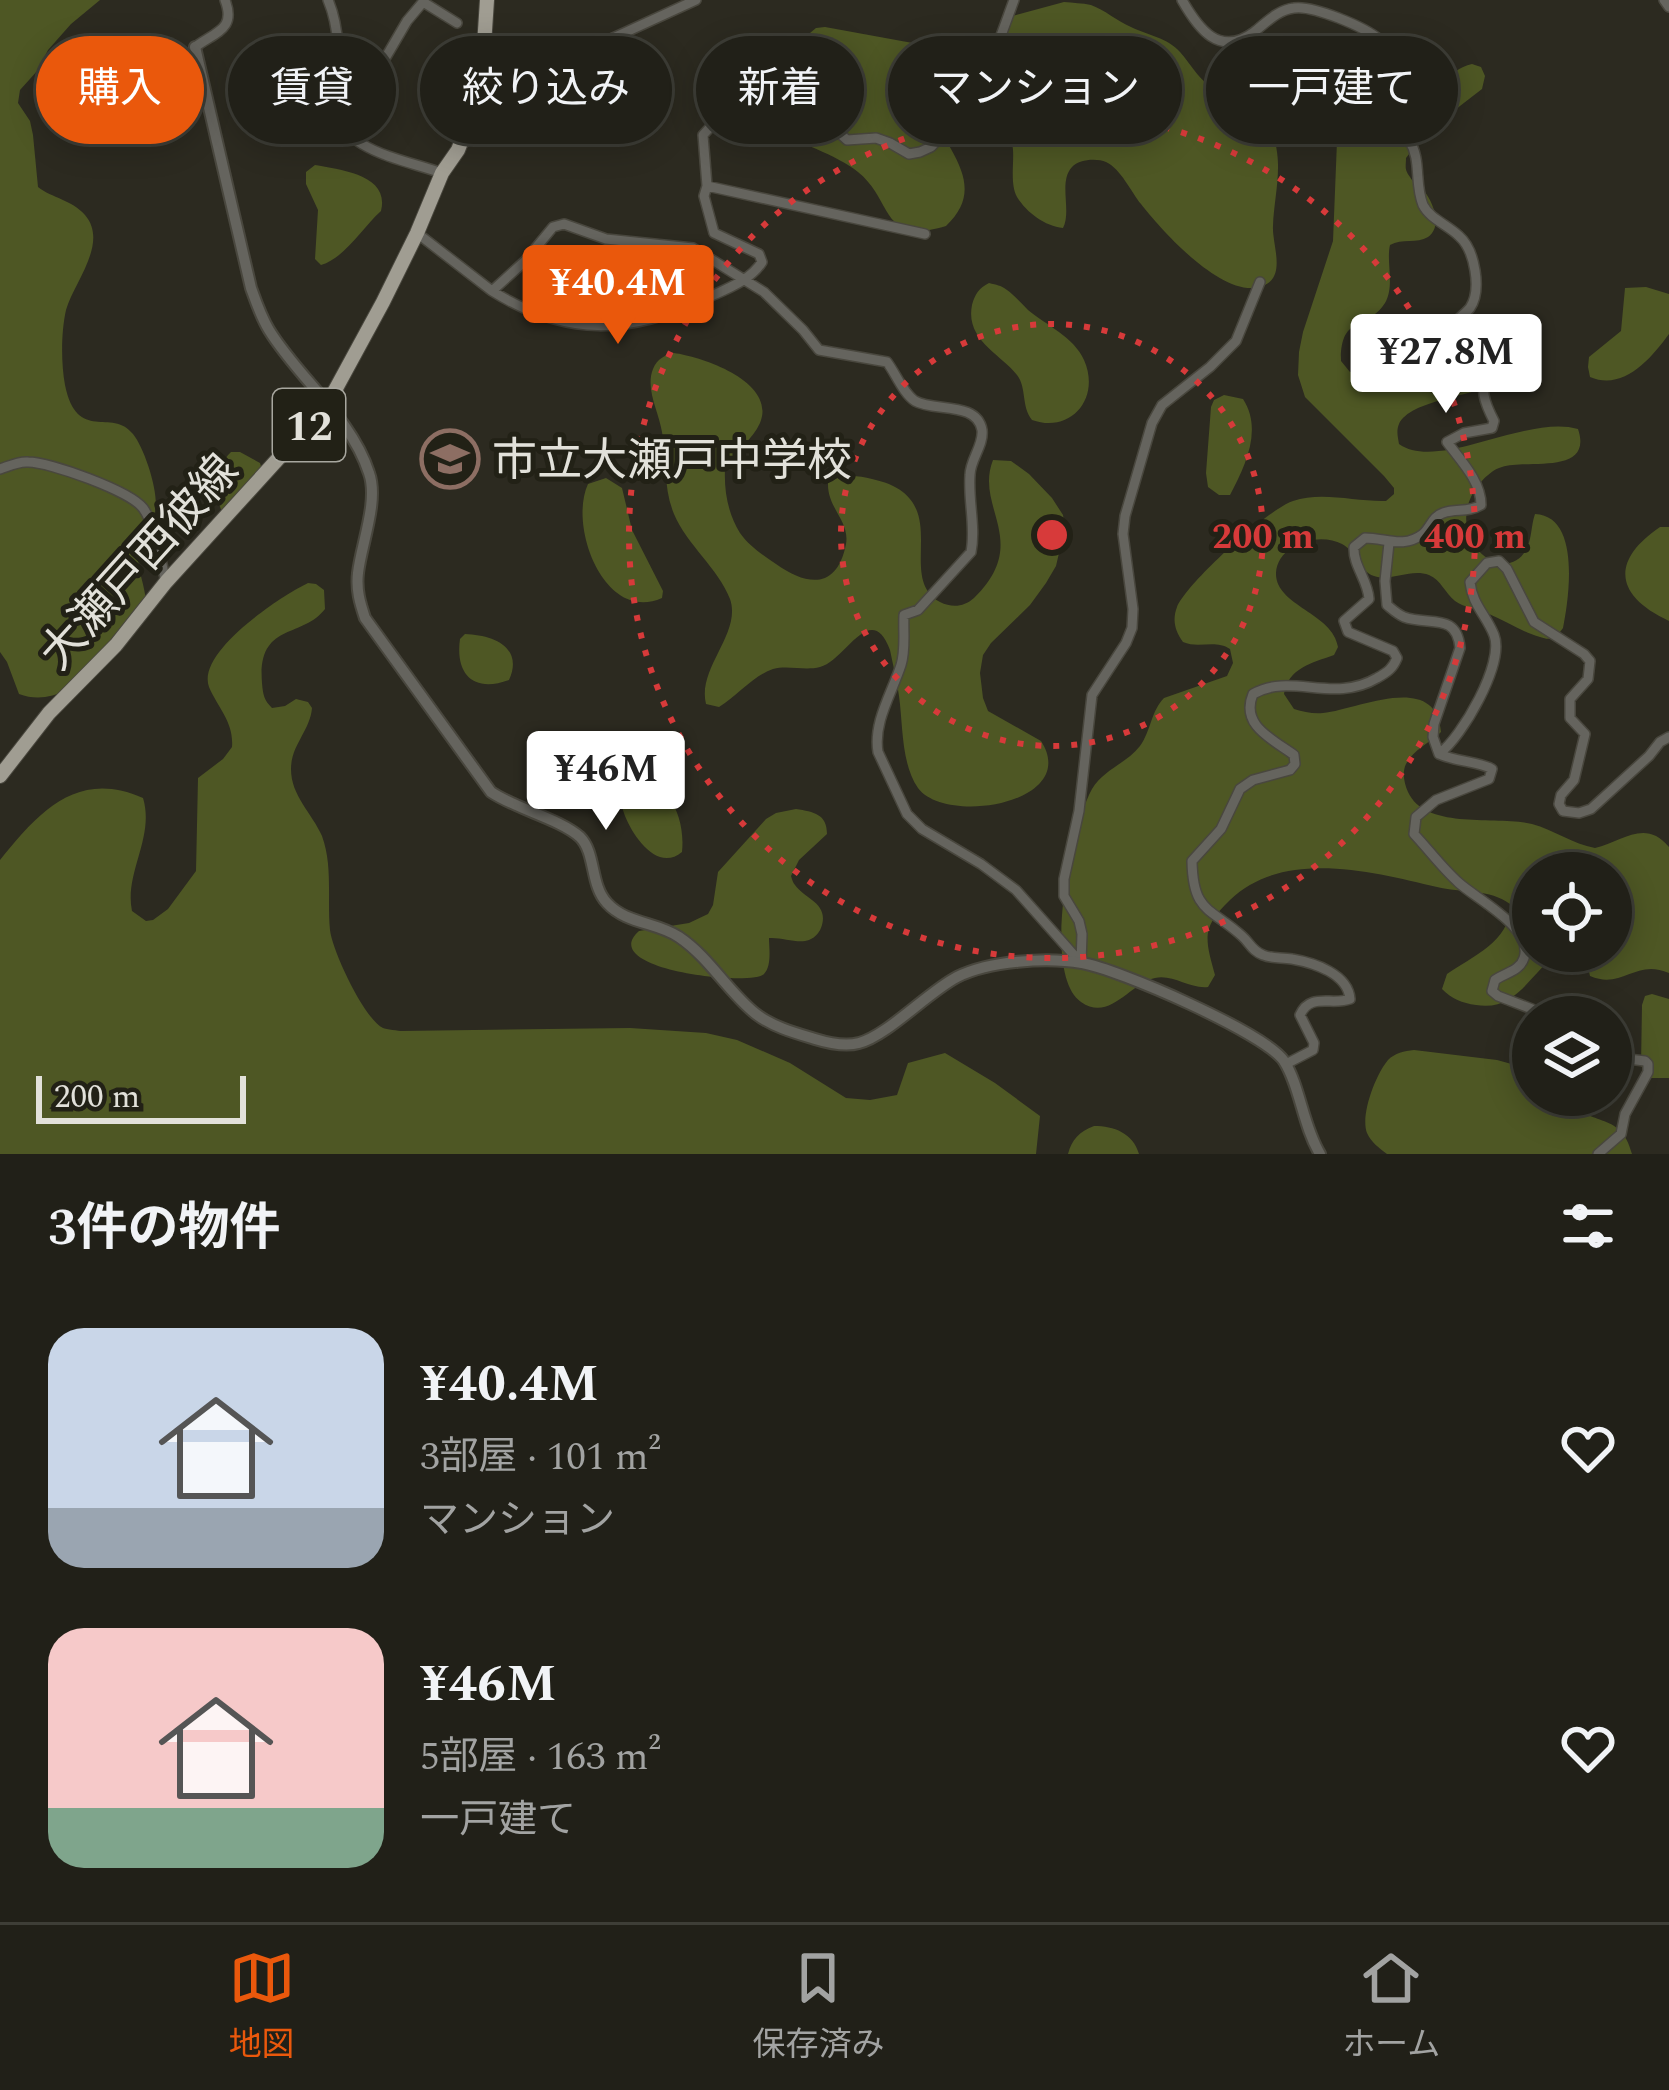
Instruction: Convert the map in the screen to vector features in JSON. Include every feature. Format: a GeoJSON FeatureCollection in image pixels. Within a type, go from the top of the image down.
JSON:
{"type":"FeatureCollection","features":[{"type":"Feature","properties":{"kind":"main road","name":"大瀬戸西彼線"},"geometry":{"type":"LineString","coordinates":[[0,776],[49,713],[116,645],[166,582],[327,405],[416,233],[442,172],[458,150],[482,91],[487,0]]}},
{"type":"Feature","properties":{"kind":"street"},"geometry":{"type":"LineString","coordinates":[[204,40],[227,24],[230,17],[224,0]]}},
{"type":"Feature","properties":{"kind":"street"},"geometry":{"type":"LineString","coordinates":[[328,0],[337,36]]}},
{"type":"Feature","properties":{"kind":"street"},"geometry":{"type":"LineString","coordinates":[[458,150],[496,107],[613,38],[696,0]]}},
{"type":"Feature","properties":{"kind":"street"},"geometry":{"type":"LineString","coordinates":[[416,233],[492,291],[555,322],[614,325],[672,314],[743,280],[761,262],[758,254],[714,233],[704,196],[703,135],[714,123],[757,112],[768,94],[818,105],[822,117],[847,140],[876,138],[909,154],[931,147],[942,135],[944,112],[985,74],[1014,0]]}},
{"type":"Feature","properties":{"kind":"street"},"geometry":{"type":"LineString","coordinates":[[1182,0],[1201,30],[1219,41],[1245,39],[1276,14],[1296,7],[1368,30],[1380,40],[1362,103],[1373,126],[1409,140],[1418,158],[1423,204],[1462,238],[1471,254],[1474,297],[1466,313],[1449,328],[1449,335],[1459,346],[1487,352],[1483,399],[1494,421],[1492,428],[1447,442],[1470,472],[1481,505],[1472,511],[1443,513],[1418,538],[1389,543],[1365,538],[1354,547],[1369,598],[1344,621],[1348,632],[1393,651],[1395,665],[1353,689],[1275,686],[1253,694],[1251,719],[1294,754],[1295,764],[1240,789],[1221,829],[1192,862],[1192,879],[1204,910],[1246,938],[1255,952],[1312,965],[1343,979],[1351,992],[1343,1002],[1325,1000],[1303,1008],[1300,1016],[1313,1050],[1286,1064]]}},
{"type":"Feature","properties":{"kind":"street"},"geometry":{"type":"LineString","coordinates":[[396,39],[423,2],[457,23]]}},
{"type":"Feature","properties":{"kind":"street"},"geometry":{"type":"LineString","coordinates":[[204,85],[259,310],[269,331],[342,422],[370,475],[370,506],[357,575],[364,618],[491,792],[576,833],[585,843],[594,881],[614,910],[677,935],[773,1025],[832,1043],[862,1043],[954,978],[979,968],[1053,961],[1098,967],[1265,1043],[1286,1064],[1320,1154]]}},
{"type":"Feature","properties":{"kind":"street"},"geometry":{"type":"LineString","coordinates":[[363,144],[442,172]]}},
{"type":"Feature","properties":{"kind":"street"},"geometry":{"type":"LineString","coordinates":[[707,185],[925,234]]}},
{"type":"Feature","properties":{"kind":"street"},"geometry":{"type":"LineString","coordinates":[[492,291],[553,227],[564,224],[606,239],[693,248],[764,292],[819,350],[887,362],[909,397],[976,417],[982,429],[969,477],[970,553],[918,610],[904,615],[902,662],[879,725],[878,752],[908,814],[922,829],[1016,890],[1082,963]]}},
{"type":"Feature","properties":{"kind":"street"},"geometry":{"type":"LineString","coordinates":[[1082,963],[1082,934],[1064,896],[1064,879],[1079,812],[1092,695],[1132,628],[1125,516],[1152,423],[1162,405],[1236,341],[1261,282]]}},
{"type":"Feature","properties":{"kind":"street"},"geometry":{"type":"LineString","coordinates":[[0,469],[30,461],[130,496],[149,520],[166,582]]}},
{"type":"Feature","properties":{"kind":"street"},"geometry":{"type":"LineString","coordinates":[[1389,543],[1387,605],[1400,616],[1449,625],[1459,637],[1460,649],[1434,724],[1438,754]]}},
{"type":"Feature","properties":{"kind":"street"},"geometry":{"type":"LineString","coordinates":[[1438,754],[1455,740],[1492,663],[1495,636],[1471,593],[1470,582],[1487,563],[1498,561],[1507,569],[1534,622],[1590,661],[1588,679],[1570,699],[1570,718],[1585,734],[1574,780],[1558,804],[1563,811],[1591,809],[1669,737]]}},
{"type":"Feature","properties":{"kind":"street"},"geometry":{"type":"LineString","coordinates":[[1438,754],[1492,769],[1489,779],[1436,800],[1416,817],[1414,834],[1454,879],[1499,912],[1521,938],[1526,951],[1523,962],[1495,980],[1492,991],[1512,1000]]}},
{"type":"Feature","properties":{"kind":"street"},"geometry":{"type":"LineString","coordinates":[[1632,1059],[1648,1064],[1632,1101]]}},
{"type":"Feature","properties":{"kind":"street"},"geometry":{"type":"LineString","coordinates":[[1598,1154],[1621,1134],[1625,1116]]}},
{"type":"Feature","properties":{"kind":"green space"},"geometry":{"type":"Polygon","coordinates":[[[0,0],[100,0],[60,36],[36,36],[36,72],[20,90],[18,103],[30,121],[38,187],[80,210],[91,226],[92,250],[63,328],[65,385],[78,414],[125,427],[142,450],[156,505],[139,550],[146,602],[96,663],[61,693],[19,694],[0,652],[0,0]]]}},
{"type":"Feature","properties":{"kind":"green space"},"geometry":{"type":"Polygon","coordinates":[[[1064,2],[1091,5],[1153,36],[997,36],[1005,18],[1064,2]]]}},
{"type":"Feature","properties":{"kind":"green space"},"geometry":{"type":"Polygon","coordinates":[[[816,28],[888,39],[888,144],[948,144],[965,189],[960,208],[946,226],[925,231],[899,225],[858,172],[806,144],[864,144],[864,36],[810,36],[816,28]]]}},
{"type":"Feature","properties":{"kind":"green space"},"geometry":{"type":"Polygon","coordinates":[[[1182,54],[1206,83],[1206,144],[1275,144],[1275,274],[1265,285],[1250,288],[1215,275],[1164,231],[1111,165],[1098,160],[1079,162],[1068,173],[1063,228],[1043,222],[1017,197],[1012,144],[1182,144],[1182,54]]]}},
{"type":"Feature","properties":{"kind":"green space"},"geometry":{"type":"Polygon","coordinates":[[[1481,67],[1485,76],[1482,89],[1458,108],[1458,71],[1481,67]]]}},
{"type":"Feature","properties":{"kind":"green space"},"geometry":{"type":"Polygon","coordinates":[[[1337,144],[1417,144],[1406,158],[1406,168],[1433,207],[1435,227],[1424,239],[1390,245],[1388,296],[1378,311],[1350,329],[1341,361],[1350,372],[1397,348],[1430,354],[1508,350],[1514,358],[1513,372],[1487,388],[1416,409],[1398,427],[1399,444],[1416,451],[1436,451],[1534,429],[1578,429],[1580,444],[1567,460],[1513,465],[1490,473],[1469,502],[1466,521],[1479,551],[1503,564],[1516,561],[1526,550],[1535,514],[1550,518],[1566,543],[1568,598],[1563,628],[1557,636],[1545,639],[1459,603],[1429,575],[1374,576],[1342,544],[1323,539],[1302,543],[1284,554],[1276,573],[1278,584],[1326,626],[1338,647],[1334,655],[1296,672],[1284,694],[1294,709],[1316,713],[1393,698],[1425,702],[1436,713],[1441,732],[1413,754],[1404,774],[1408,792],[1430,812],[1532,824],[1595,848],[1633,834],[1660,838],[1669,847],[1669,973],[1647,969],[1611,979],[1590,976],[1589,972],[1632,972],[1632,852],[1512,852],[1512,972],[1539,972],[1504,1002],[1466,1003],[1442,989],[1447,974],[1498,937],[1510,904],[1485,894],[1330,868],[1276,874],[1230,900],[1210,926],[1209,952],[1215,975],[1208,987],[1155,978],[1101,1008],[1081,1002],[1069,986],[1061,932],[1064,899],[1076,834],[1092,789],[1140,746],[1164,698],[1227,676],[1233,663],[1230,649],[1224,646],[1183,642],[1175,616],[1184,596],[1248,532],[1293,501],[1327,497],[1386,501],[1394,494],[1384,476],[1305,397],[1298,375],[1303,332],[1333,241],[1337,144]]]}},
{"type":"Feature","properties":{"kind":"green space"},"geometry":{"type":"Polygon","coordinates":[[[315,165],[362,176],[382,199],[381,211],[353,242],[321,265],[315,259],[318,210],[306,184],[306,172],[315,165]]]}},
{"type":"Feature","properties":{"kind":"green space"},"geometry":{"type":"Polygon","coordinates":[[[989,283],[1007,290],[1067,338],[1084,360],[1089,387],[1079,410],[1070,417],[1059,422],[1032,420],[1017,375],[979,337],[972,305],[989,283]]]}},
{"type":"Feature","properties":{"kind":"green space"},"geometry":{"type":"Polygon","coordinates":[[[1646,287],[1669,294],[1669,334],[1644,363],[1624,376],[1614,380],[1590,377],[1589,357],[1621,331],[1625,288],[1646,287]]]}},
{"type":"Feature","properties":{"kind":"green space"},"geometry":{"type":"Polygon","coordinates":[[[674,353],[734,374],[758,395],[760,423],[725,469],[728,502],[748,542],[799,577],[819,580],[836,570],[842,559],[846,536],[828,483],[838,478],[872,479],[898,489],[913,503],[927,590],[953,606],[974,598],[999,559],[990,494],[993,460],[1011,461],[1052,498],[1065,527],[1056,566],[1030,605],[991,643],[980,673],[988,711],[1041,741],[1048,762],[1043,780],[1027,793],[980,806],[933,799],[918,788],[906,756],[890,650],[875,630],[857,637],[820,667],[773,669],[719,707],[706,704],[708,677],[732,612],[725,588],[680,525],[668,494],[651,384],[657,363],[674,353]]]}},
{"type":"Feature","properties":{"kind":"green space"},"geometry":{"type":"Polygon","coordinates":[[[1224,395],[1243,399],[1252,423],[1246,460],[1230,495],[1219,495],[1208,487],[1206,473],[1211,407],[1224,395]]]}},
{"type":"Feature","properties":{"kind":"green space"},"geometry":{"type":"Polygon","coordinates":[[[231,452],[260,463],[265,479],[235,514],[222,512],[218,497],[220,472],[231,452]]]}},
{"type":"Feature","properties":{"kind":"green space"},"geometry":{"type":"Polygon","coordinates":[[[606,478],[622,488],[632,530],[663,591],[662,598],[642,602],[624,597],[596,567],[583,524],[583,502],[588,484],[606,478]]]}},
{"type":"Feature","properties":{"kind":"green space"},"geometry":{"type":"Polygon","coordinates":[[[1660,527],[1669,527],[1669,621],[1638,601],[1626,577],[1633,553],[1660,527]]]}},
{"type":"Feature","properties":{"kind":"green space"},"geometry":{"type":"Polygon","coordinates":[[[308,583],[324,590],[325,609],[266,650],[263,691],[272,708],[296,699],[312,708],[294,753],[292,779],[325,847],[330,930],[336,952],[375,1022],[402,1031],[630,1028],[706,1033],[737,1040],[790,1063],[846,1098],[870,1100],[897,1095],[908,1063],[945,1053],[1040,1116],[1036,1154],[0,1154],[0,860],[61,800],[79,792],[120,790],[143,798],[146,812],[132,883],[132,911],[146,921],[168,909],[196,871],[198,778],[232,747],[231,730],[209,687],[208,673],[227,642],[308,583]]]}},
{"type":"Feature","properties":{"kind":"green space"},"geometry":{"type":"Polygon","coordinates":[[[465,634],[495,640],[509,651],[513,669],[509,680],[486,684],[469,678],[459,652],[465,634]]]}},
{"type":"Feature","properties":{"kind":"green space"},"geometry":{"type":"Polygon","coordinates":[[[628,766],[653,779],[670,799],[680,824],[682,852],[673,857],[656,855],[629,825],[618,775],[628,766]]]}},
{"type":"Feature","properties":{"kind":"green space"},"geometry":{"type":"Polygon","coordinates":[[[796,809],[818,815],[826,827],[827,834],[799,860],[791,876],[822,911],[816,936],[805,941],[769,938],[767,971],[753,977],[680,972],[638,956],[631,945],[639,931],[689,923],[708,914],[718,872],[766,819],[796,809]]]}},
{"type":"Feature","properties":{"kind":"green space"},"geometry":{"type":"Polygon","coordinates":[[[1645,996],[1669,999],[1669,1078],[1651,1078],[1641,1066],[1642,1005],[1645,996]]]}},
{"type":"Feature","properties":{"kind":"green space"},"geometry":{"type":"Polygon","coordinates":[[[1414,1050],[1512,1064],[1512,1116],[1591,1116],[1620,1130],[1632,1154],[1387,1154],[1367,1133],[1367,1106],[1388,1060],[1414,1050]]]}},
{"type":"Feature","properties":{"kind":"green space"},"geometry":{"type":"Polygon","coordinates":[[[1094,1126],[1122,1132],[1139,1154],[1068,1154],[1077,1137],[1094,1126]]]}},
{"type":"Feature","properties":{"kind":"place","name":"市立大瀬戸中学校"},"geometry":{"type":"Point","coordinates":[450,459]}}]}
